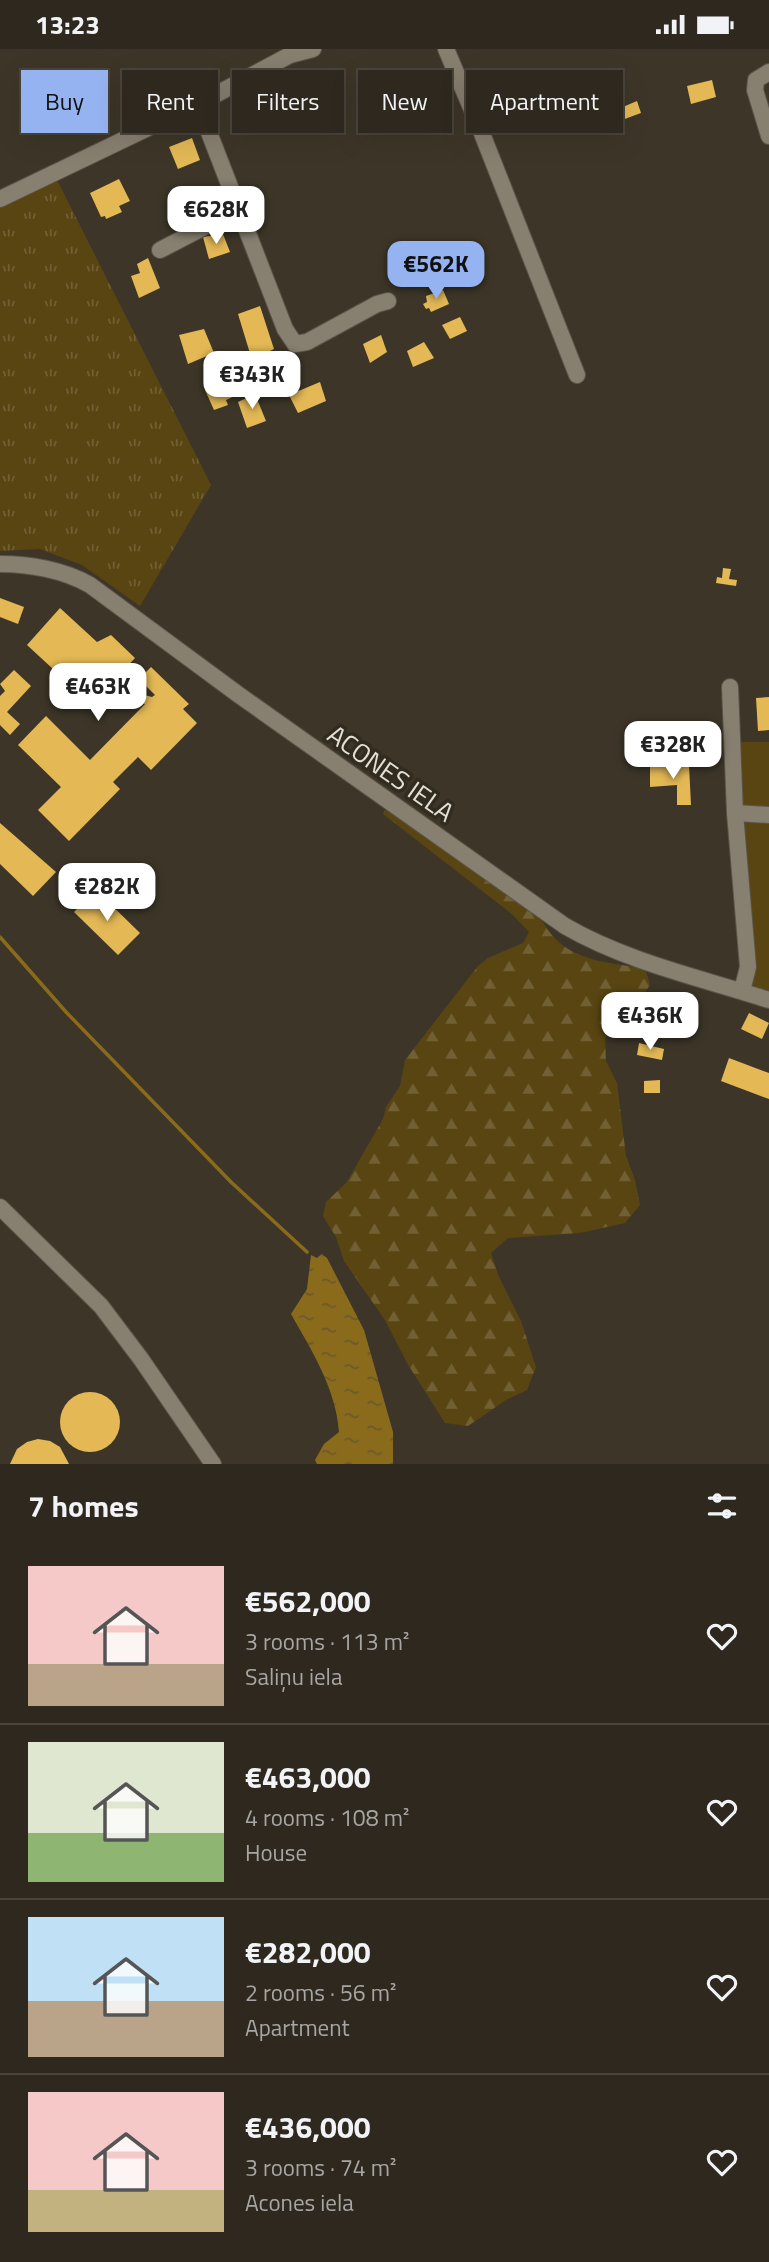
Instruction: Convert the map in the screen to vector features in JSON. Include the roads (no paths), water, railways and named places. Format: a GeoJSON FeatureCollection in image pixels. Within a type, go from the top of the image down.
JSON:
{"type":"FeatureCollection","features":[{"type":"Feature","properties":{"kind":"street"},"geometry":{"type":"LineString","coordinates":[[218,93],[289,52],[313,49]]}},
{"type":"Feature","properties":{"kind":"street"},"geometry":{"type":"LineString","coordinates":[[446,49],[577,375]]}},
{"type":"Feature","properties":{"kind":"street"},"geometry":{"type":"LineString","coordinates":[[769,72],[756,80],[755,90],[769,135]]}},
{"type":"Feature","properties":{"kind":"street"},"geometry":{"type":"LineString","coordinates":[[0,199],[138,133]]}},
{"type":"Feature","properties":{"kind":"street"},"geometry":{"type":"LineString","coordinates":[[209,133],[285,329],[295,344],[307,342],[377,304],[388,301]]}},
{"type":"Feature","properties":{"kind":"street"},"geometry":{"type":"LineString","coordinates":[[160,250],[239,208]]}},
{"type":"Feature","properties":{"kind":"street","name":"ACONES IELA"},"geometry":{"type":"LineString","coordinates":[[0,564],[53,571],[79,578],[90,585],[249,703],[592,942],[769,1000]]}},
{"type":"Feature","properties":{"kind":"street"},"geometry":{"type":"LineString","coordinates":[[730,687],[735,813],[748,967],[741,991]]}},
{"type":"Feature","properties":{"kind":"street"},"geometry":{"type":"LineString","coordinates":[[735,813],[769,815]]}},
{"type":"Feature","properties":{"kind":"street"},"geometry":{"type":"LineString","coordinates":[[0,1207],[101,1306],[213,1464]]}},
{"type":"Feature","properties":{"kind":"water"},"geometry":{"type":"Polygon","coordinates":[[[322,1254],[327,1258],[364,1330],[393,1432],[393,1464],[317,1464],[315,1460],[324,1444],[339,1432],[337,1416],[322,1371],[291,1314],[307,1289],[311,1255],[317,1258],[322,1254]]]}},
{"type":"Feature","properties":{"kind":"waterway"},"geometry":{"type":"LineString","coordinates":[[0,937],[66,1012],[231,1182],[307,1252]]}}]}
